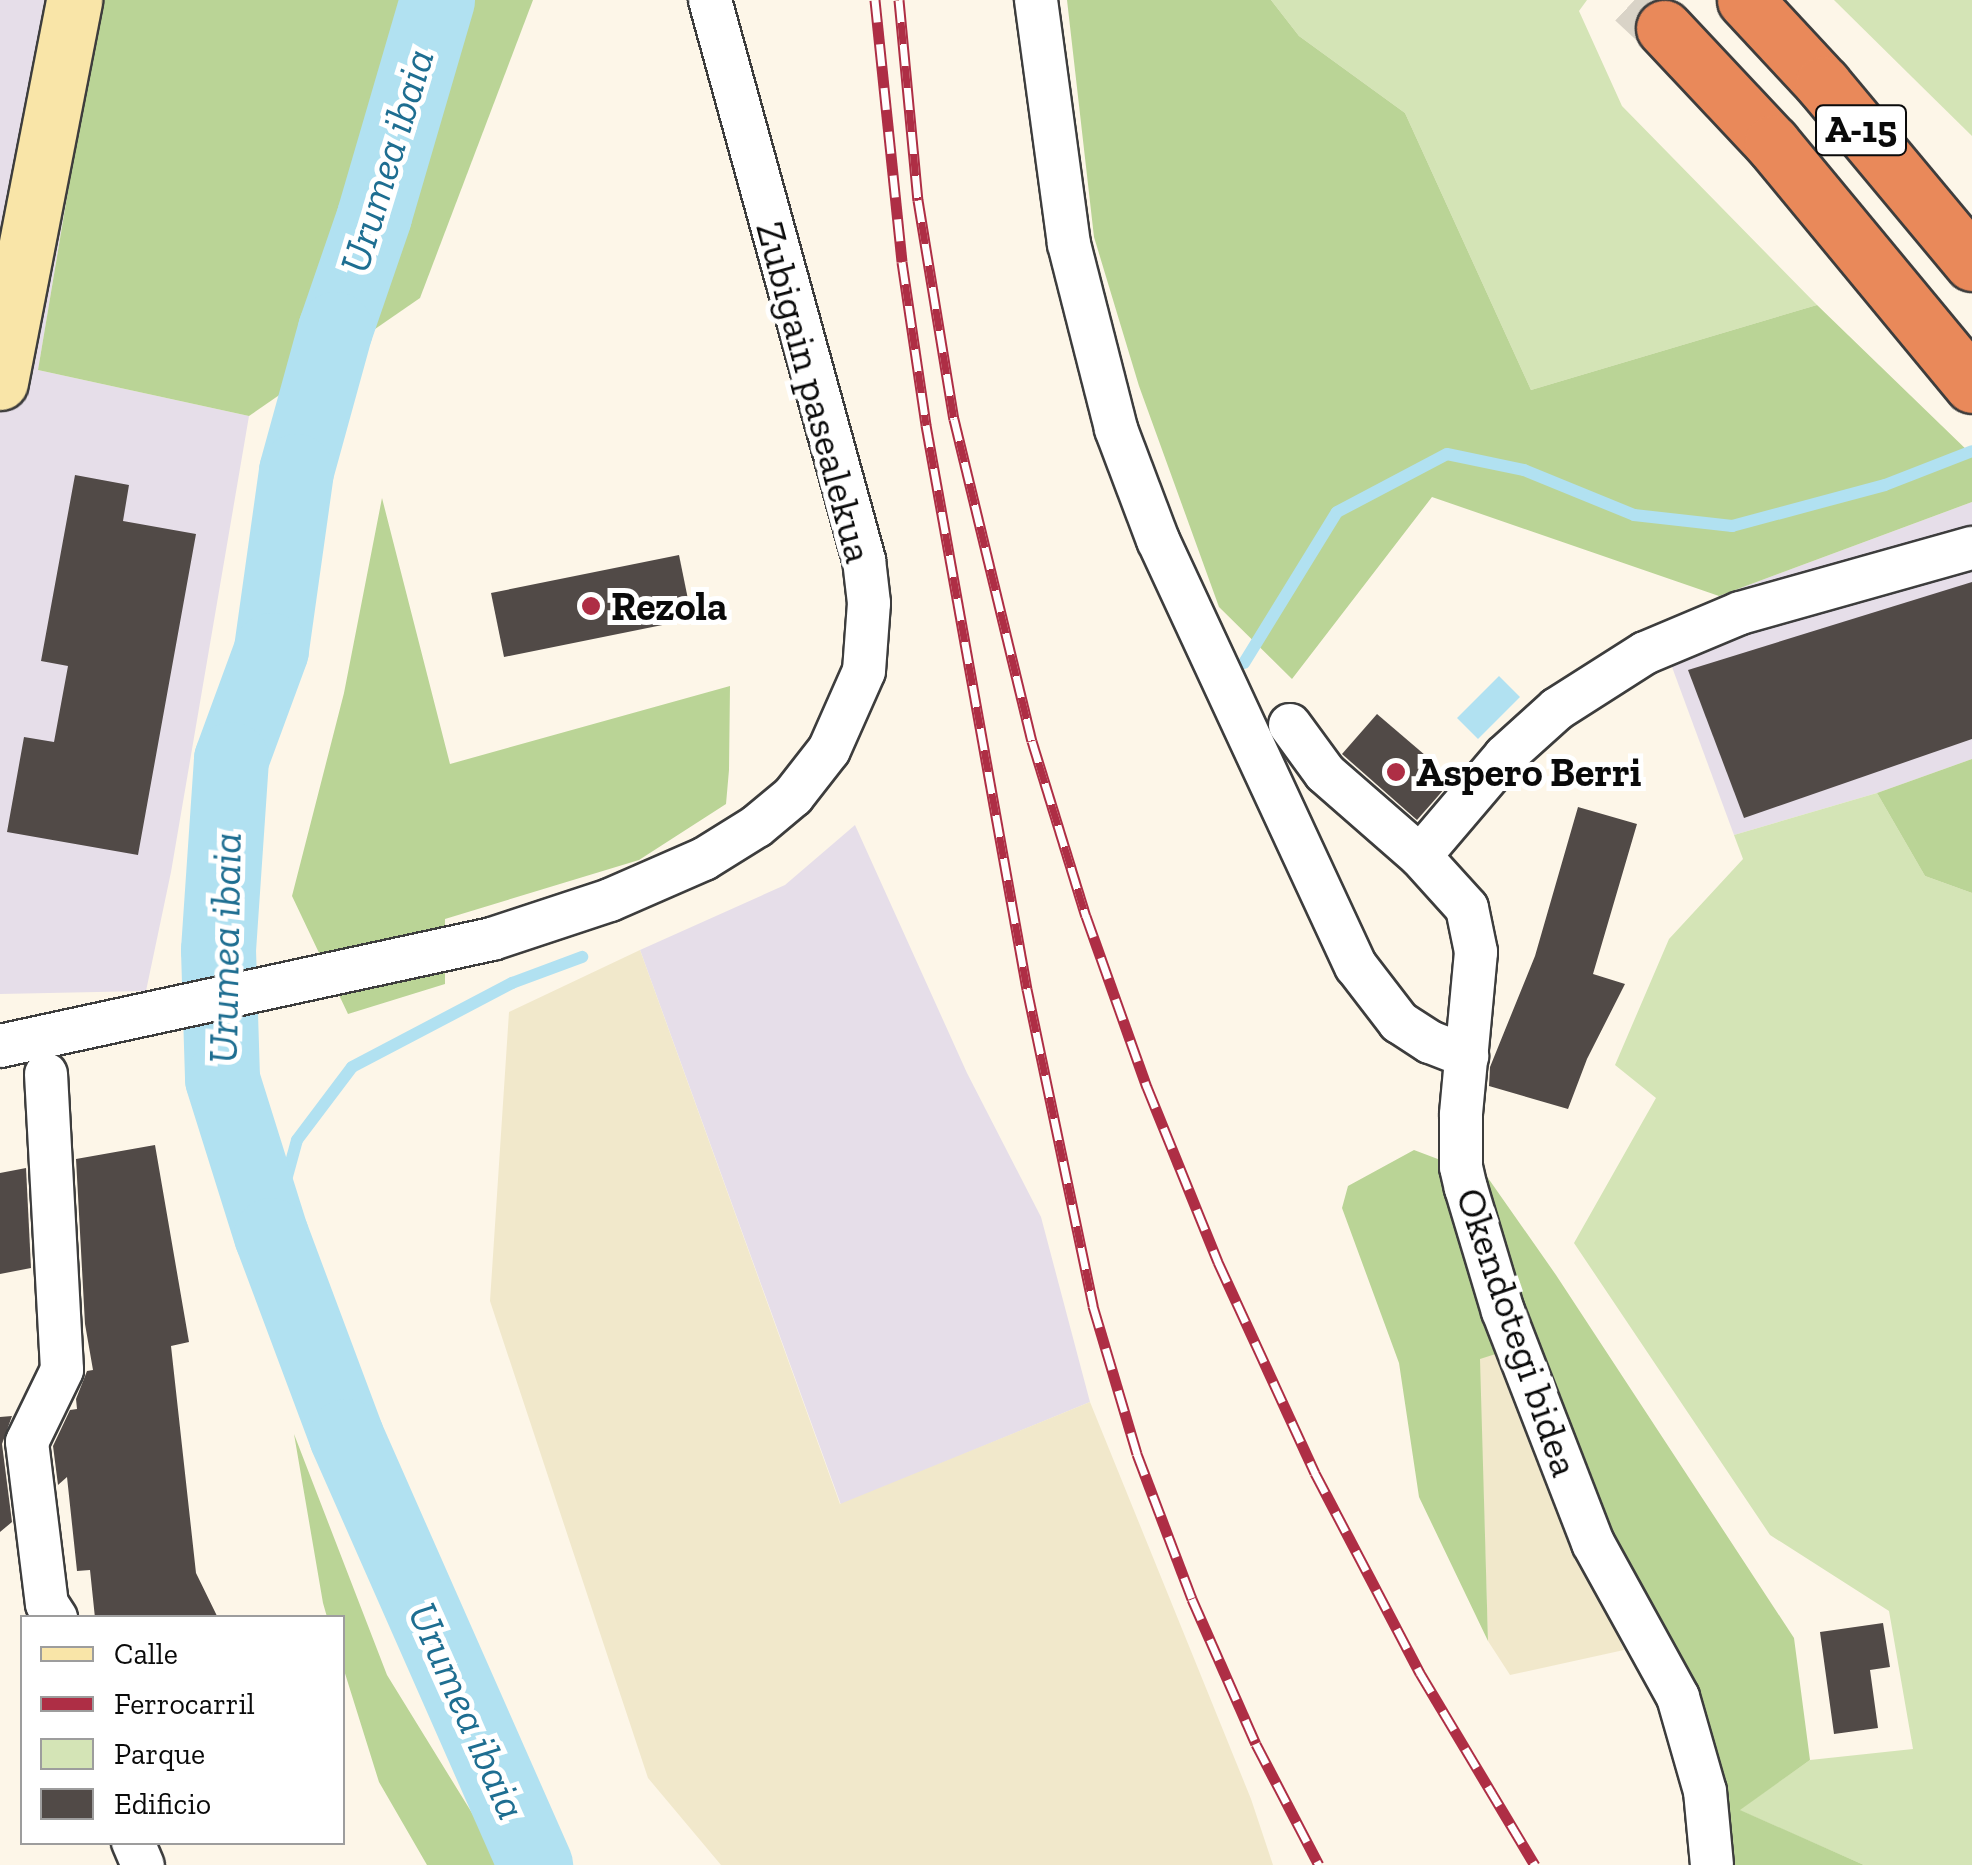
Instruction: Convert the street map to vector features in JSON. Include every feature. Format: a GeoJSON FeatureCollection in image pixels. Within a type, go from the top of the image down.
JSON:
{"type":"FeatureCollection","features":[{"type":"Feature","properties":{"kind":"highway","name":"A-15"},"geometry":{"type":"LineString","coordinates":[[1745,0],[1823,84],[1972,263]]}},
{"type":"Feature","properties":{"kind":"highway","name":"A-15"},"geometry":{"type":"LineString","coordinates":[[1664,28],[1848,232],[1972,385]]}},
{"type":"Feature","properties":{"kind":"main road"},"geometry":{"type":"LineString","coordinates":[[0,382],[74,0]]}},
{"type":"Feature","properties":{"kind":"street","name":"Zubigain pasealekua"},"geometry":{"type":"LineString","coordinates":[[0,1046],[492,939],[658,880],[757,826],[811,775],[854,701],[868,649],[870,603],[864,560],[710,0]]}},
{"type":"Feature","properties":{"kind":"street"},"geometry":{"type":"LineString","coordinates":[[1036,0],[1069,244],[1116,429],[1158,540],[1356,966],[1398,1022],[1430,1042],[1467,1056]]}},
{"type":"Feature","properties":{"kind":"street"},"geometry":{"type":"LineString","coordinates":[[1420,856],[1504,756],[1557,709],[1646,653],[1740,613],[1972,548]]}},
{"type":"Feature","properties":{"kind":"street","name":"Okendotegi bidea"},"geometry":{"type":"LineString","coordinates":[[1290,725],[1326,773],[1454,890],[1475,931],[1461,1167],[1487,1258],[1593,1544],[1678,1697],[1704,1791],[1712,1865]]}},
{"type":"Feature","properties":{"kind":"street"},"geometry":{"type":"LineString","coordinates":[[46,1074],[62,1370],[28,1442],[52,1610]]}},
{"type":"Feature","properties":{"kind":"shaded area"},"geometry":{"type":"Polygon","coordinates":[[[0,0],[100,0],[38,370],[249,416],[171,872],[146,991],[0,994],[0,0]]]}},
{"type":"Feature","properties":{"kind":"shaded area"},"geometry":{"type":"Polygon","coordinates":[[[1972,502],[1972,759],[1877,793],[1734,835],[1672,667],[1719,596],[1972,502]]]}},
{"type":"Feature","properties":{"kind":"shaded area"},"geometry":{"type":"Polygon","coordinates":[[[855,825],[967,1073],[1041,1217],[1090,1402],[841,1505],[640,950],[785,885],[855,825]]]}},
{"type":"Feature","properties":{"kind":"shaded area"},"geometry":{"type":"Polygon","coordinates":[[[640,950],[840,1504],[1090,1402],[1251,1799],[1273,1865],[721,1865],[648,1778],[490,1301],[509,1012],[640,950]]]}},
{"type":"Feature","properties":{"kind":"shaded area"},"geometry":{"type":"Polygon","coordinates":[[[1506,1350],[1571,1532],[1624,1650],[1510,1675],[1488,1641],[1479,1358],[1506,1350]]]}},
{"type":"Feature","properties":{"kind":"green space"},"geometry":{"type":"Polygon","coordinates":[[[100,0],[533,0],[420,298],[249,416],[38,370],[100,0]]]}},
{"type":"Feature","properties":{"kind":"green space"},"geometry":{"type":"Polygon","coordinates":[[[1067,0],[1271,0],[1299,36],[1405,113],[1531,390],[1817,305],[1972,455],[1972,502],[1719,596],[1432,497],[1292,679],[1219,607],[1139,386],[1094,237],[1067,0]]]}},
{"type":"Feature","properties":{"kind":"green space"},"geometry":{"type":"Polygon","coordinates":[[[1271,0],[1587,0],[1579,11],[1622,106],[1817,305],[1531,390],[1405,113],[1299,36],[1271,0]]]}},
{"type":"Feature","properties":{"kind":"green space"},"geometry":{"type":"Polygon","coordinates":[[[1834,0],[1972,0],[1972,136],[1911,76],[1834,0]]]}},
{"type":"Feature","properties":{"kind":"green space"},"geometry":{"type":"Polygon","coordinates":[[[382,498],[450,764],[730,686],[729,770],[726,804],[639,860],[445,919],[445,984],[348,1014],[292,896],[344,693],[382,498]]]}},
{"type":"Feature","properties":{"kind":"green space"},"geometry":{"type":"Polygon","coordinates":[[[1972,759],[1972,893],[1925,876],[1877,793],[1972,759]]]}},
{"type":"Feature","properties":{"kind":"green space"},"geometry":{"type":"Polygon","coordinates":[[[1877,793],[1925,876],[1972,893],[1972,1865],[1864,1865],[1739,1810],[1810,1760],[1913,1749],[1889,1611],[1770,1535],[1574,1243],[1656,1098],[1615,1065],[1669,939],[1743,859],[1734,835],[1877,793]]]}},
{"type":"Feature","properties":{"kind":"green space"},"geometry":{"type":"Polygon","coordinates":[[[1414,1150],[1488,1178],[1794,1638],[1810,1760],[1740,1810],[1864,1865],[1730,1865],[1602,1536],[1533,1342],[1480,1359],[1488,1641],[1419,1497],[1399,1363],[1342,1208],[1348,1186],[1414,1150]]]}},
{"type":"Feature","properties":{"kind":"green space"},"geometry":{"type":"Polygon","coordinates":[[[294,1434],[387,1675],[504,1865],[427,1865],[379,1782],[345,1673],[345,1615],[326,1615],[294,1434]]]}},
{"type":"Feature","properties":{"kind":"water"},"geometry":{"type":"Polygon","coordinates":[[[1499,676],[1520,697],[1478,739],[1457,718],[1499,676]]]}},
{"type":"Feature","properties":{"kind":"building"},"geometry":{"type":"Polygon","coordinates":[[[75,475],[129,485],[123,521],[196,534],[138,855],[7,832],[24,737],[54,742],[68,666],[41,661],[75,475]]]}},
{"type":"Feature","properties":{"kind":"building","name":"Rezola"},"geometry":{"type":"Polygon","coordinates":[[[679,555],[692,619],[504,657],[491,593],[679,555]]]}},
{"type":"Feature","properties":{"kind":"building"},"geometry":{"type":"Polygon","coordinates":[[[1972,582],[1972,739],[1744,818],[1688,670],[1972,582]]]}},
{"type":"Feature","properties":{"kind":"building","name":"Aspero Berri"},"geometry":{"type":"Polygon","coordinates":[[[1377,714],[1453,779],[1417,820],[1342,754],[1377,714]]]}},
{"type":"Feature","properties":{"kind":"building"},"geometry":{"type":"Polygon","coordinates":[[[1578,807],[1637,824],[1593,974],[1625,984],[1587,1059],[1568,1109],[1489,1086],[1490,1067],[1535,956],[1578,807]]]}},
{"type":"Feature","properties":{"kind":"building"},"geometry":{"type":"Polygon","coordinates":[[[155,1145],[189,1342],[171,1346],[196,1573],[217,1615],[95,1615],[90,1570],[77,1571],[67,1477],[58,1485],[53,1446],[70,1410],[77,1409],[76,1399],[87,1371],[93,1370],[85,1324],[76,1159],[155,1145]]]}},
{"type":"Feature","properties":{"kind":"building"},"geometry":{"type":"Polygon","coordinates":[[[26,1168],[31,1268],[0,1274],[0,1173],[26,1168]]]}},
{"type":"Feature","properties":{"kind":"building"},"geometry":{"type":"Polygon","coordinates":[[[12,1416],[2,1444],[12,1522],[0,1532],[0,1417],[12,1416]]]}},
{"type":"Feature","properties":{"kind":"building"},"geometry":{"type":"Polygon","coordinates":[[[1883,1623],[1890,1667],[1870,1670],[1878,1728],[1834,1734],[1820,1632],[1883,1623]]]}},
{"type":"Feature","properties":{"kind":"waterway","name":"Urumea ibaia"},"geometry":{"type":"LineString","coordinates":[[437,0],[374,216],[335,329],[296,471],[271,650],[231,759],[218,950],[222,1079],[271,1235],[346,1436],[535,1865]]}},
{"type":"Feature","properties":{"kind":"waterway"},"geometry":{"type":"LineString","coordinates":[[1244,663],[1337,512],[1447,454],[1524,470],[1634,515],[1732,526],[1885,485],[1972,451]]}},
{"type":"Feature","properties":{"kind":"waterway"},"geometry":{"type":"LineString","coordinates":[[271,1235],[297,1140],[352,1067],[512,983],[582,957]]}},
{"type":"Feature","properties":{"kind":"tunnel"},"geometry":{"type":"LineString","coordinates":[[1634,0],[1664,28]]}},
{"type":"Feature","properties":{"kind":"railway"},"geometry":{"type":"LineString","coordinates":[[875,0],[902,262],[926,425],[1027,989],[1093,1306],[1137,1454],[1192,1599],[1256,1744],[1319,1865]]}},
{"type":"Feature","properties":{"kind":"railway"},"geometry":{"type":"LineString","coordinates":[[899,0],[918,200],[954,419],[1032,741],[1086,916],[1147,1087],[1218,1262],[1315,1473],[1420,1673],[1535,1865]]}},
{"type":"Feature","properties":{"kind":"place","name":"Rezola"},"geometry":{"type":"Point","coordinates":[591,606]}},
{"type":"Feature","properties":{"kind":"place","name":"Aspero Berri"},"geometry":{"type":"Point","coordinates":[1396,772]}}]}
